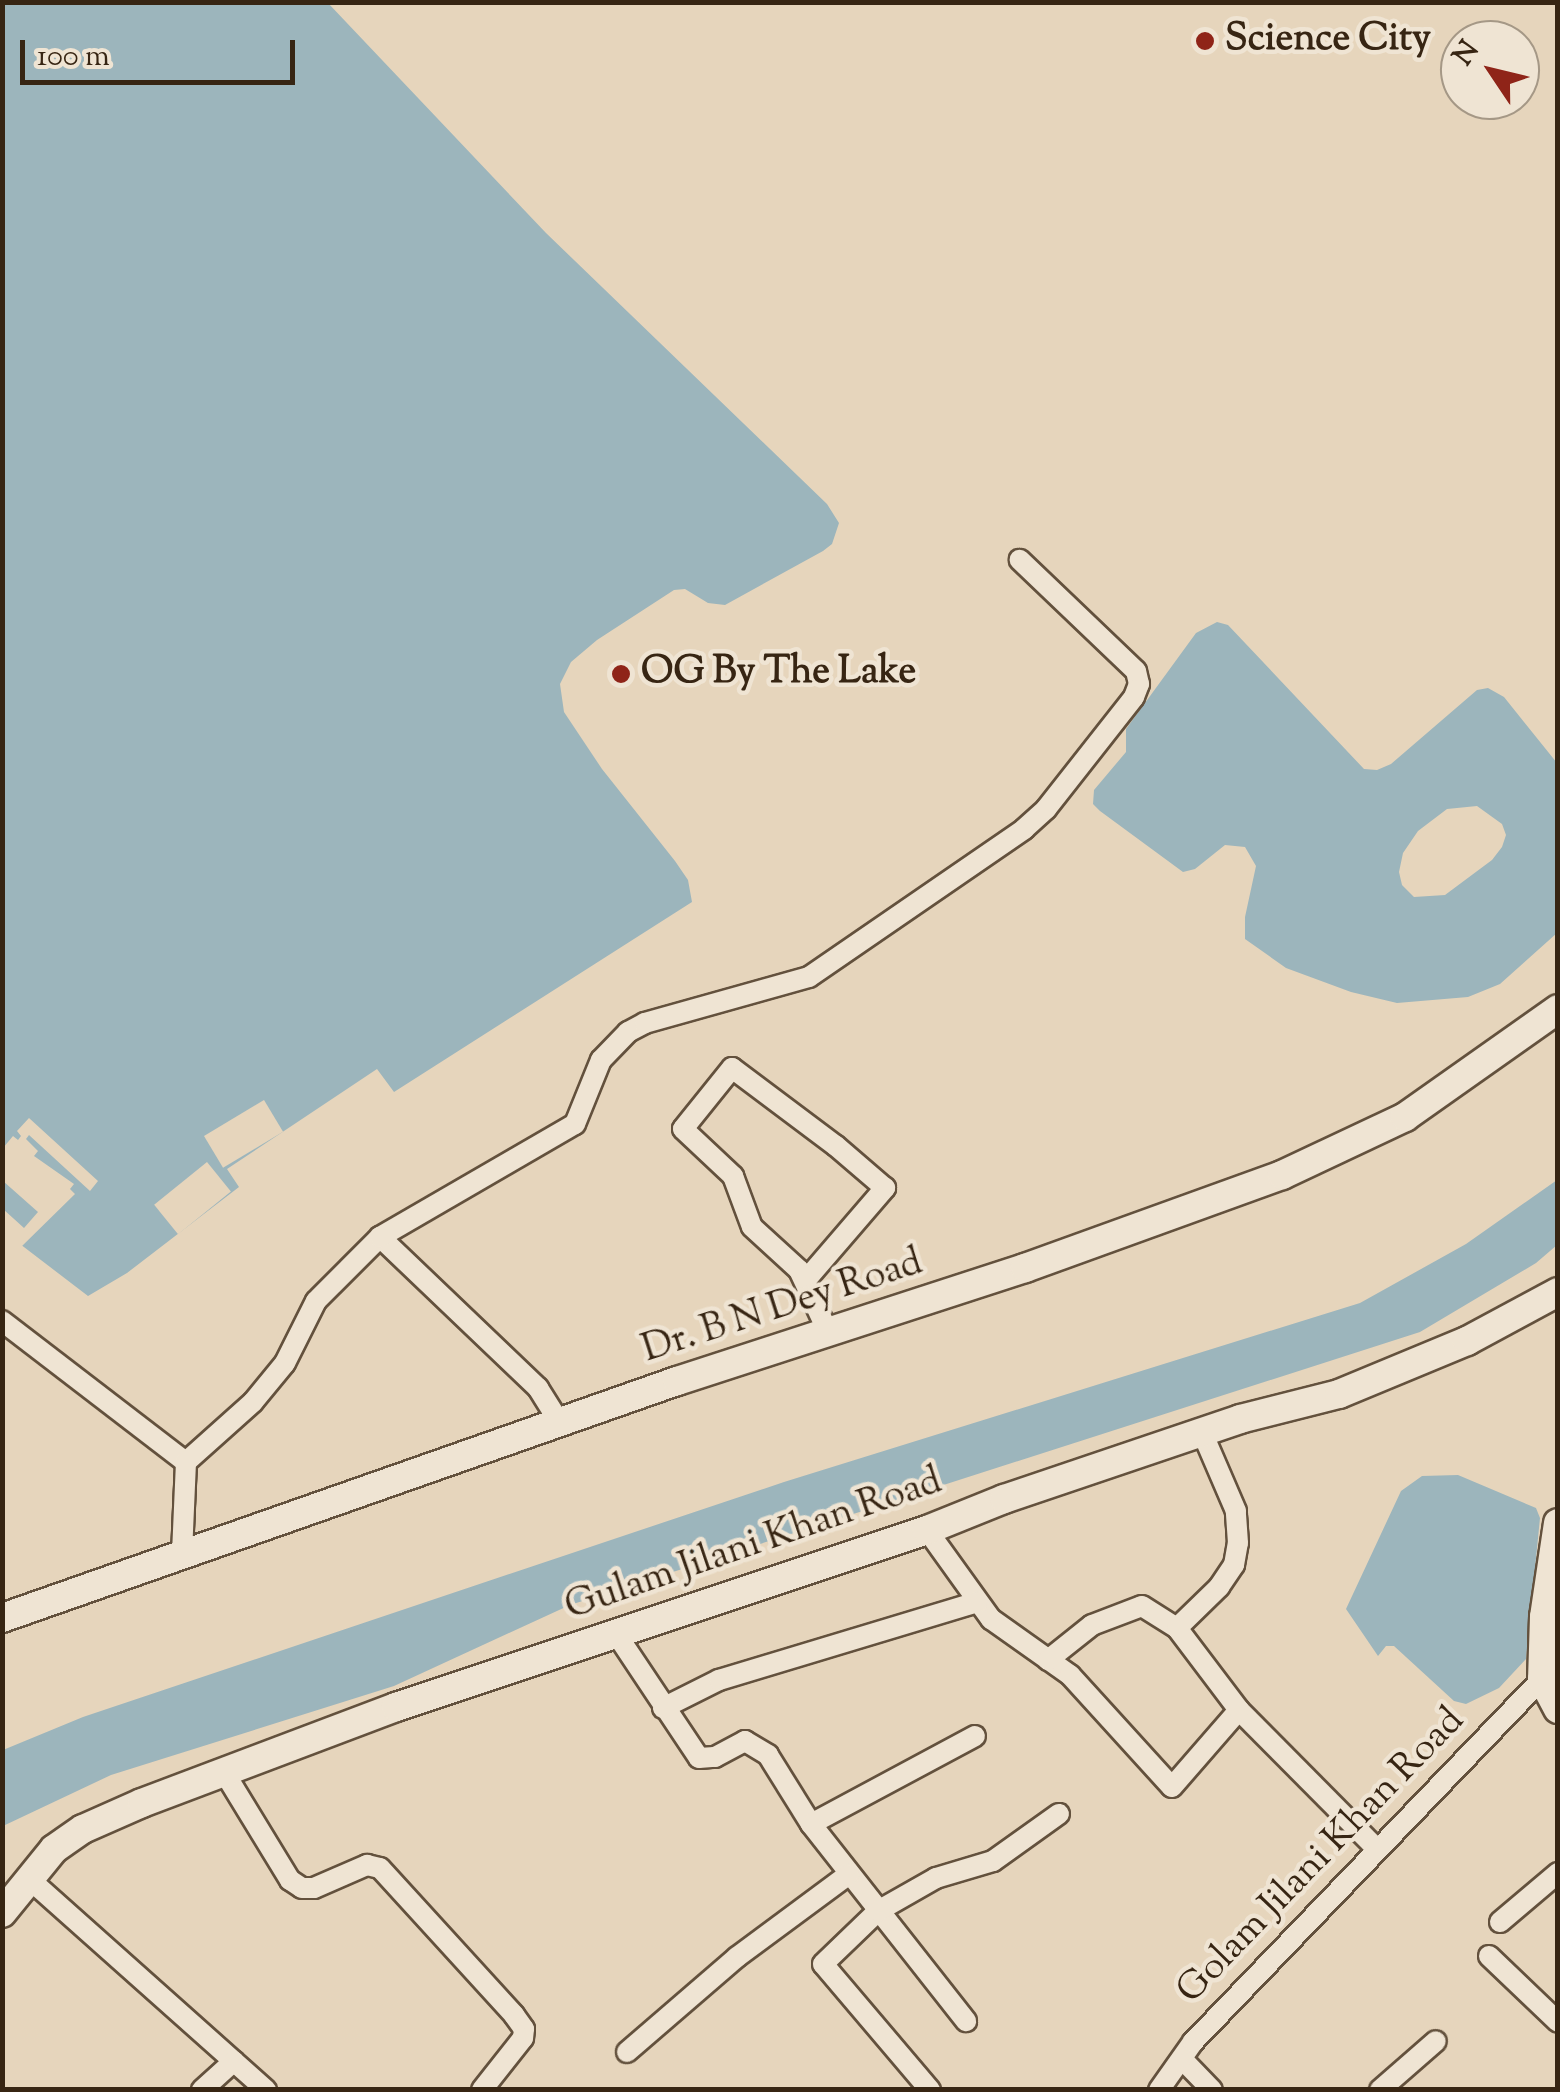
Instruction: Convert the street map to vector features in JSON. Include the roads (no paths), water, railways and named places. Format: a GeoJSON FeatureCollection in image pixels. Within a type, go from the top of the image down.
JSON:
{"type":"FeatureCollection","features":[{"type":"Feature","properties":{"kind":"street"},"geometry":{"type":"LineString","coordinates":[[182,1554],[186,1462],[253,1402],[285,1363],[316,1301],[380,1237],[561,1136],[583,1113],[601,1060],[628,1032],[644,1023],[809,977],[1024,829],[1046,809],[1134,698],[1139,684],[1136,671],[1020,560]]}},
{"type":"Feature","properties":{"kind":"street","name":"Dr. B N Dey Road"},"geometry":{"type":"LineString","coordinates":[[2,1618],[558,1422],[1026,1268],[1282,1175],[1405,1118],[1558,1009]]}},
{"type":"Feature","properties":{"kind":"street"},"geometry":{"type":"LineString","coordinates":[[805,1281],[885,1188],[732,1068],[684,1129],[733,1176],[752,1227],[800,1270],[828,1332]]}},
{"type":"Feature","properties":{"kind":"street"},"geometry":{"type":"LineString","coordinates":[[380,1237],[538,1388],[558,1422]]}},
{"type":"Feature","properties":{"kind":"street","name":"Gulam Jilani Khan Road"},"geometry":{"type":"LineString","coordinates":[[2,1913],[27,1877],[54,1849],[84,1829],[224,1772],[615,1632],[927,1530],[1202,1432],[1339,1394],[1466,1341],[1558,1292]]}},
{"type":"Feature","properties":{"kind":"street"},"geometry":{"type":"LineString","coordinates":[[2,1321],[186,1462]]}},
{"type":"Feature","properties":{"kind":"street"},"geometry":{"type":"LineString","coordinates":[[1177,1628],[1219,1587],[1234,1565],[1238,1543],[1236,1511],[1202,1432]]}},
{"type":"Feature","properties":{"kind":"street"},"geometry":{"type":"LineString","coordinates":[[1558,1523],[1544,1617],[1542,1678],[1558,1709]]}},
{"type":"Feature","properties":{"kind":"street"},"geometry":{"type":"LineString","coordinates":[[927,1530],[992,1619],[1070,1675],[1172,1787],[1239,1710]]}},
{"type":"Feature","properties":{"kind":"street"},"geometry":{"type":"LineString","coordinates":[[664,1708],[719,1680],[977,1602]]}},
{"type":"Feature","properties":{"kind":"street"},"geometry":{"type":"LineString","coordinates":[[1048,1660],[1092,1625],[1142,1606],[1177,1628],[1239,1710],[1377,1850]]}},
{"type":"Feature","properties":{"kind":"street"},"geometry":{"type":"LineString","coordinates":[[615,1632],[699,1758],[715,1757],[745,1741],[768,1754],[811,1824],[966,2021]]}},
{"type":"Feature","properties":{"kind":"street","name":"Golam Jilani Khan Road"},"geometry":{"type":"LineString","coordinates":[[1159,2090],[1182,2059],[1542,1678]]}},
{"type":"Feature","properties":{"kind":"street"},"geometry":{"type":"LineString","coordinates":[[811,1824],[975,1736]]}},
{"type":"Feature","properties":{"kind":"street"},"geometry":{"type":"LineString","coordinates":[[224,1772],[290,1880],[302,1888],[314,1888],[367,1866],[380,1868],[514,2015],[524,2029],[523,2038],[482,2090]]}},
{"type":"Feature","properties":{"kind":"street"},"geometry":{"type":"LineString","coordinates":[[930,2090],[823,1964],[878,1911],[936,1878],[994,1862],[1059,1814]]}},
{"type":"Feature","properties":{"kind":"street"},"geometry":{"type":"LineString","coordinates":[[1500,1922],[1558,1872]]}},
{"type":"Feature","properties":{"kind":"street"},"geometry":{"type":"LineString","coordinates":[[627,2052],[737,1957],[849,1874]]}},
{"type":"Feature","properties":{"kind":"street"},"geometry":{"type":"LineString","coordinates":[[27,1877],[266,2090]]}},
{"type":"Feature","properties":{"kind":"street"},"geometry":{"type":"LineString","coordinates":[[1489,1956],[1558,2022]]}},
{"type":"Feature","properties":{"kind":"street"},"geometry":{"type":"LineString","coordinates":[[1380,2090],[1436,2041]]}},
{"type":"Feature","properties":{"kind":"street"},"geometry":{"type":"LineString","coordinates":[[1182,2059],[1212,2090]]}},
{"type":"Feature","properties":{"kind":"street"},"geometry":{"type":"LineString","coordinates":[[202,2090],[234,2060]]}},
{"type":"Feature","properties":{"kind":"water"},"geometry":{"type":"Polygon","coordinates":[[[2,3],[328,3],[546,233],[827,504],[839,523],[832,544],[823,551],[725,605],[708,603],[685,589],[674,590],[597,640],[571,662],[560,684],[564,712],[602,769],[688,880],[692,902],[394,1092],[377,1069],[227,1169],[239,1187],[127,1273],[88,1296],[3,1231],[2,3]]]}},
{"type":"Feature","properties":{"kind":"water"},"geometry":{"type":"Polygon","coordinates":[[[1217,622],[1228,625],[1364,769],[1377,770],[1391,764],[1477,690],[1488,688],[1504,697],[1557,763],[1557,933],[1500,984],[1468,997],[1397,1003],[1351,992],[1286,968],[1245,939],[1245,917],[1256,866],[1245,847],[1225,845],[1195,869],[1183,872],[1093,804],[1094,790],[1126,752],[1126,729],[1196,633],[1217,622]],[[1477,806],[1447,809],[1418,831],[1403,853],[1399,872],[1402,885],[1414,897],[1445,895],[1492,860],[1506,835],[1502,824],[1477,806]]]}},
{"type":"Feature","properties":{"kind":"water"},"geometry":{"type":"Polygon","coordinates":[[[1557,1180],[1557,1245],[1536,1263],[1420,1332],[570,1605],[394,1686],[111,1775],[3,1826],[3,1750],[83,1717],[784,1482],[1360,1303],[1466,1244],[1557,1180]]]}},
{"type":"Feature","properties":{"kind":"water"},"geometry":{"type":"Polygon","coordinates":[[[1458,1475],[1536,1508],[1540,1518],[1526,1659],[1499,1688],[1466,1704],[1454,1701],[1394,1646],[1386,1646],[1378,1656],[1346,1609],[1401,1491],[1422,1476],[1458,1475]]]}},
{"type":"Feature","properties":{"kind":"place","name":"Science City"},"geometry":{"type":"Point","coordinates":[1205,41]}},
{"type":"Feature","properties":{"kind":"place","name":"OG By The Lake"},"geometry":{"type":"Point","coordinates":[621,674]}}]}
